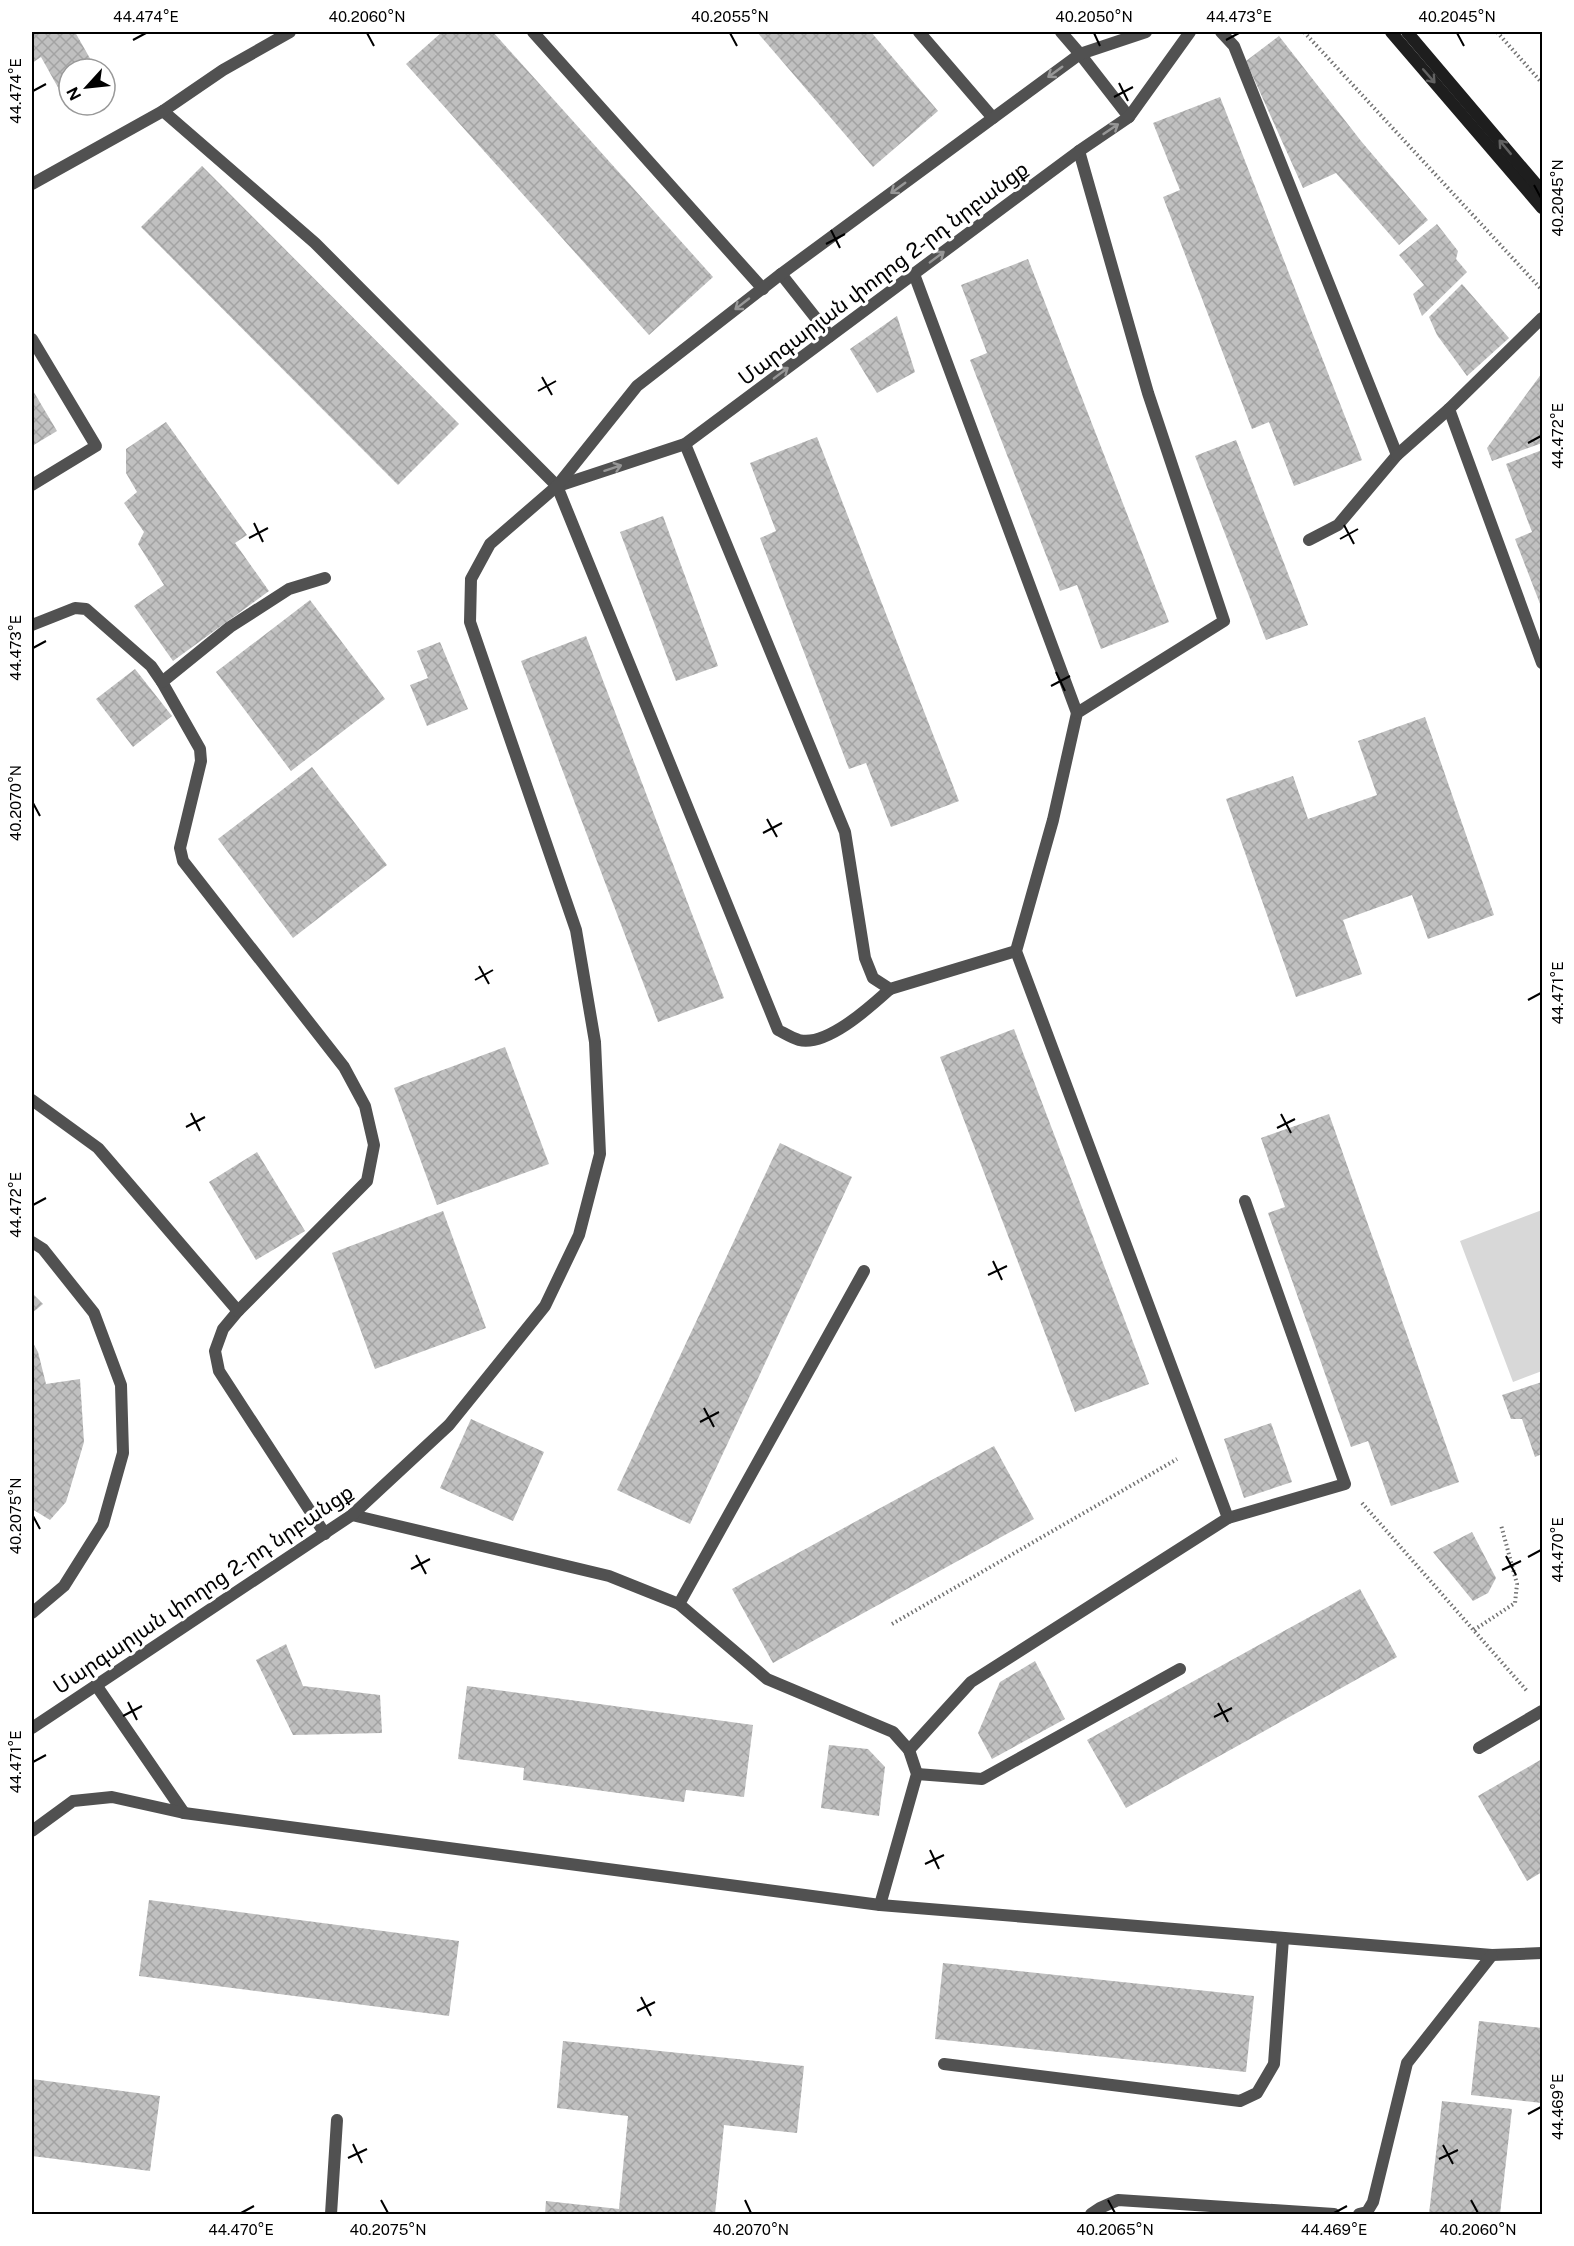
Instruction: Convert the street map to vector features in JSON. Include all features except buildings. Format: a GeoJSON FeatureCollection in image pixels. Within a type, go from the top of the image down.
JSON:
{"type":"FeatureCollection","features":[{"type":"Feature","properties":{"kind":"main road"},"geometry":{"type":"LineString","coordinates":[[1391,32],[1542,208]]}},
{"type":"Feature","properties":{"kind":"main road"},"geometry":{"type":"LineString","coordinates":[[1407,32],[1542,191]]}},
{"type":"Feature","properties":{"kind":"street"},"geometry":{"type":"LineString","coordinates":[[32,184],[163,111],[223,70],[290,32]]}},
{"type":"Feature","properties":{"kind":"street"},"geometry":{"type":"LineString","coordinates":[[533,32],[763,289]]}},
{"type":"Feature","properties":{"kind":"street"},"geometry":{"type":"LineString","coordinates":[[919,32],[993,118]]}},
{"type":"Feature","properties":{"kind":"street"},"geometry":{"type":"LineString","coordinates":[[1061,32],[1129,117]]}},
{"type":"Feature","properties":{"kind":"street","name":"Մարգարյան փողոց 2-րդ նրբանցք"},"geometry":{"type":"LineString","coordinates":[[32,1728],[352,1515],[449,1425],[545,1306],[579,1235],[600,1154],[595,1042],[576,930],[470,622],[471,579],[490,544],[557,486],[637,386],[781,274],[1080,54],[1146,32]]}},
{"type":"Feature","properties":{"kind":"street","name":"Մարգարյան փողոց 2-րդ նրբանցք"},"geometry":{"type":"LineString","coordinates":[[557,486],[686,444],[1079,151],[1129,117],[1190,32]]}},
{"type":"Feature","properties":{"kind":"street"},"geometry":{"type":"LineString","coordinates":[[1221,32],[1234,46],[1398,456]]}},
{"type":"Feature","properties":{"kind":"street"},"geometry":{"type":"LineString","coordinates":[[163,111],[315,243],[557,486],[778,1030],[800,1040],[817,1039],[862,1015],[890,989],[1016,951]]}},
{"type":"Feature","properties":{"kind":"street"},"geometry":{"type":"LineString","coordinates":[[1077,712],[1224,621],[1148,393],[1079,151]]}},
{"type":"Feature","properties":{"kind":"street"},"geometry":{"type":"LineString","coordinates":[[781,274],[830,336]]}},
{"type":"Feature","properties":{"kind":"street"},"geometry":{"type":"LineString","coordinates":[[914,274],[1077,712],[1053,820],[1016,951],[1228,1518]]}},
{"type":"Feature","properties":{"kind":"street"},"geometry":{"type":"LineString","coordinates":[[1309,540],[1338,525],[1398,456],[1542,318]]}},
{"type":"Feature","properties":{"kind":"street"},"geometry":{"type":"LineString","coordinates":[[32,339],[96,446],[32,485]]}},
{"type":"Feature","properties":{"kind":"street"},"geometry":{"type":"LineString","coordinates":[[1449,409],[1542,663]]}},
{"type":"Feature","properties":{"kind":"street"},"geometry":{"type":"LineString","coordinates":[[686,444],[845,832],[865,958],[873,978],[890,989]]}},
{"type":"Feature","properties":{"kind":"street"},"geometry":{"type":"LineString","coordinates":[[162,682],[230,627],[289,589],[325,578]]}},
{"type":"Feature","properties":{"kind":"street"},"geometry":{"type":"LineString","coordinates":[[32,625],[75,608],[86,609],[150,666],[162,682],[200,749],[201,761],[180,848],[183,861],[344,1067],[365,1106],[374,1145],[367,1181],[238,1311],[223,1329],[215,1351],[219,1371],[325,1534]]}},
{"type":"Feature","properties":{"kind":"street"},"geometry":{"type":"LineString","coordinates":[[32,1100],[98,1148],[238,1311]]}},
{"type":"Feature","properties":{"kind":"street"},"geometry":{"type":"LineString","coordinates":[[909,1750],[971,1682],[1228,1518],[1346,1484],[1245,1201]]}},
{"type":"Feature","properties":{"kind":"street"},"geometry":{"type":"LineString","coordinates":[[32,1242],[43,1249],[94,1313],[121,1384],[123,1453],[103,1524],[64,1586],[32,1613]]}},
{"type":"Feature","properties":{"kind":"street"},"geometry":{"type":"LineString","coordinates":[[679,1604],[864,1271]]}},
{"type":"Feature","properties":{"kind":"street"},"geometry":{"type":"LineString","coordinates":[[352,1515],[609,1576],[679,1604],[767,1679],[893,1732],[909,1750],[917,1774],[880,1905]]}},
{"type":"Feature","properties":{"kind":"street"},"geometry":{"type":"LineString","coordinates":[[917,1774],[981,1779],[1180,1669]]}},
{"type":"Feature","properties":{"kind":"street"},"geometry":{"type":"LineString","coordinates":[[96,1685],[184,1813]]}},
{"type":"Feature","properties":{"kind":"street"},"geometry":{"type":"LineString","coordinates":[[1479,1748],[1542,1711]]}},
{"type":"Feature","properties":{"kind":"street"},"geometry":{"type":"LineString","coordinates":[[32,1831],[73,1802],[112,1797],[184,1813],[880,1905],[1492,1955],[1542,1953]]}},
{"type":"Feature","properties":{"kind":"street"},"geometry":{"type":"LineString","coordinates":[[944,2064],[1240,2101],[1257,2093],[1274,2064],[1283,1938]]}},
{"type":"Feature","properties":{"kind":"street"},"geometry":{"type":"LineString","coordinates":[[1359,2214],[1367,2212],[1373,2202],[1407,2063],[1492,1955]]}},
{"type":"Feature","properties":{"kind":"street"},"geometry":{"type":"LineString","coordinates":[[331,2214],[337,2120]]}},
{"type":"Feature","properties":{"kind":"street"},"geometry":{"type":"LineString","coordinates":[[1091,2214],[1118,2200],[1334,2214]]}},
{"type":"Feature","properties":{"kind":"path"},"geometry":{"type":"LineString","coordinates":[[1304,32],[1542,290]]}},
{"type":"Feature","properties":{"kind":"path"},"geometry":{"type":"LineString","coordinates":[[1497,32],[1542,83]]}},
{"type":"Feature","properties":{"kind":"path"},"geometry":{"type":"LineString","coordinates":[[892,1624],[1201,1444]]}},
{"type":"Feature","properties":{"kind":"path"},"geometry":{"type":"LineString","coordinates":[[1346,1484],[1527,1692]]}},
{"type":"Feature","properties":{"kind":"path"},"geometry":{"type":"LineString","coordinates":[[1474,1630],[1515,1604],[1518,1584],[1501,1525]]}},
{"type":"Feature","properties":{"kind":"shaded area"},"geometry":{"type":"Polygon","coordinates":[[[1542,1210],[1542,1371],[1513,1382],[1460,1241],[1542,1210]]]}}]}
